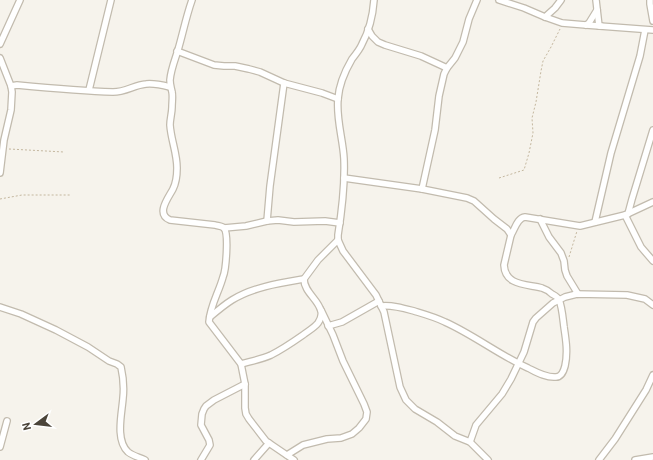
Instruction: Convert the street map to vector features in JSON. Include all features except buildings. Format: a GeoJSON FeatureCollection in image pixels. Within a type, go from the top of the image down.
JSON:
{"type":"FeatureCollection","features":[{"type":"Feature","properties":{"kind":"street"},"geometry":{"type":"LineString","coordinates":[[0,44],[20,0]]}},
{"type":"Feature","properties":{"kind":"street"},"geometry":{"type":"LineString","coordinates":[[89,90],[111,0]]}},
{"type":"Feature","properties":{"kind":"street"},"geometry":{"type":"LineString","coordinates":[[192,0],[172,65],[170,87],[172,91],[171,130],[177,161],[177,170],[173,188],[165,202],[163,212],[164,215],[170,220],[215,225],[224,228],[246,226],[278,220],[294,222],[325,221],[340,223]]}},
{"type":"Feature","properties":{"kind":"street"},"geometry":{"type":"LineString","coordinates":[[374,0],[374,7],[368,29],[362,44],[345,71],[341,82],[338,99],[339,123],[344,160],[343,194],[338,240],[347,258],[364,279],[380,304],[387,323],[400,387],[406,400],[415,409],[456,436],[470,442],[488,460]]}},
{"type":"Feature","properties":{"kind":"street"},"geometry":{"type":"LineString","coordinates":[[422,189],[435,130],[439,96],[444,74],[456,58],[477,0]]}},
{"type":"Feature","properties":{"kind":"street"},"geometry":{"type":"LineString","coordinates":[[499,0],[562,23],[653,30]]}},
{"type":"Feature","properties":{"kind":"street"},"geometry":{"type":"LineString","coordinates":[[545,17],[561,0]]}},
{"type":"Feature","properties":{"kind":"street"},"geometry":{"type":"LineString","coordinates":[[596,0],[599,26],[601,26]]}},
{"type":"Feature","properties":{"kind":"street"},"geometry":{"type":"LineString","coordinates":[[650,0],[653,21]]}},
{"type":"Feature","properties":{"kind":"street"},"geometry":{"type":"LineString","coordinates":[[586,25],[598,9]]}},
{"type":"Feature","properties":{"kind":"street"},"geometry":{"type":"LineString","coordinates":[[368,29],[378,42]]}},
{"type":"Feature","properties":{"kind":"street"},"geometry":{"type":"LineString","coordinates":[[595,222],[610,160],[640,56],[645,30]]}},
{"type":"Feature","properties":{"kind":"street"},"geometry":{"type":"LineString","coordinates":[[362,44],[372,41],[378,42],[421,56],[447,68]]}},
{"type":"Feature","properties":{"kind":"street"},"geometry":{"type":"LineString","coordinates":[[177,51],[214,65],[235,66],[250,69],[284,83],[322,93],[338,99]]}},
{"type":"Feature","properties":{"kind":"street"},"geometry":{"type":"LineString","coordinates":[[0,58],[12,92],[12,110],[2,140],[3,149],[0,174]]}},
{"type":"Feature","properties":{"kind":"street"},"geometry":{"type":"LineString","coordinates":[[267,221],[270,186],[284,83]]}},
{"type":"Feature","properties":{"kind":"street"},"geometry":{"type":"LineString","coordinates":[[11,86],[17,85],[120,91],[132,89],[145,84],[159,84],[170,87]]}},
{"type":"Feature","properties":{"kind":"street"},"geometry":{"type":"LineString","coordinates":[[653,130],[627,215],[641,247],[653,261]]}},
{"type":"Feature","properties":{"kind":"street"},"geometry":{"type":"LineString","coordinates":[[344,178],[422,189],[467,198],[474,201],[507,229],[511,235]]}},
{"type":"Feature","properties":{"kind":"street"},"geometry":{"type":"LineString","coordinates":[[328,326],[342,322],[380,304],[393,305],[434,317],[445,322],[518,364],[539,374],[556,377],[559,376],[562,373],[567,353],[559,300],[544,289],[519,284],[512,281],[504,269],[511,235],[521,218],[525,217],[580,226],[627,215],[653,202]]}},
{"type":"Feature","properties":{"kind":"street"},"geometry":{"type":"LineString","coordinates":[[540,219],[549,237],[561,254],[565,264],[567,276],[578,294]]}},
{"type":"Feature","properties":{"kind":"street"},"geometry":{"type":"LineString","coordinates":[[224,228],[227,240],[224,272],[209,320],[210,324],[242,364],[245,384],[245,408],[249,419],[263,438],[294,460]]}},
{"type":"Feature","properties":{"kind":"street"},"geometry":{"type":"LineString","coordinates":[[210,317],[226,304],[240,296],[270,286],[304,278],[318,260],[338,240]]}},
{"type":"Feature","properties":{"kind":"street"},"geometry":{"type":"LineString","coordinates":[[287,455],[303,445],[351,435],[359,428],[367,416],[364,404],[328,326],[305,285],[304,278]]}},
{"type":"Feature","properties":{"kind":"street"},"geometry":{"type":"LineString","coordinates":[[470,442],[476,426],[502,394],[511,379],[524,352],[533,322],[548,306],[564,297],[578,294],[627,295],[645,299],[653,306]]}},
{"type":"Feature","properties":{"kind":"street"},"geometry":{"type":"LineString","coordinates":[[0,307],[11,310],[56,330],[121,367],[123,397],[121,418],[122,441],[125,448],[133,458],[145,460]]}},
{"type":"Feature","properties":{"kind":"street"},"geometry":{"type":"LineString","coordinates":[[242,364],[271,355],[288,346],[318,322],[321,316],[320,310]]}},
{"type":"Feature","properties":{"kind":"street"},"geometry":{"type":"LineString","coordinates":[[599,460],[615,439],[646,390],[653,375]]}},
{"type":"Feature","properties":{"kind":"street"},"geometry":{"type":"LineString","coordinates":[[201,460],[210,445],[201,425],[204,409],[214,400],[245,384]]}},
{"type":"Feature","properties":{"kind":"street"},"geometry":{"type":"LineString","coordinates":[[0,447],[7,422]]}},
{"type":"Feature","properties":{"kind":"street"},"geometry":{"type":"LineString","coordinates":[[254,460],[269,443]]}},
{"type":"Feature","properties":{"kind":"street"},"geometry":{"type":"LineString","coordinates":[[635,460],[653,457]]}},
{"type":"Feature","properties":{"kind":"path"},"geometry":{"type":"LineString","coordinates":[[499,178],[524,170],[533,134],[532,118],[543,61],[562,23]]}},
{"type":"Feature","properties":{"kind":"path"},"geometry":{"type":"LineString","coordinates":[[3,149],[64,152]]}},
{"type":"Feature","properties":{"kind":"path"},"geometry":{"type":"LineString","coordinates":[[0,199],[22,195],[70,194]]}},
{"type":"Feature","properties":{"kind":"path"},"geometry":{"type":"LineString","coordinates":[[565,264],[580,226]]}}]}
